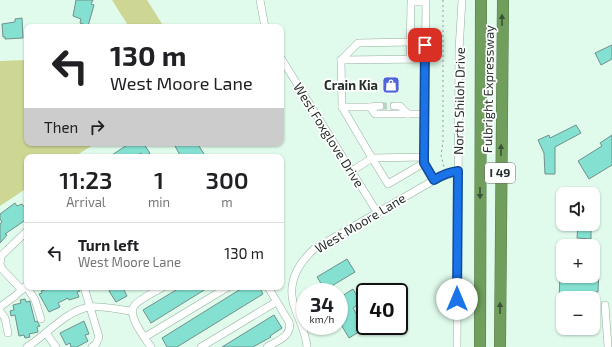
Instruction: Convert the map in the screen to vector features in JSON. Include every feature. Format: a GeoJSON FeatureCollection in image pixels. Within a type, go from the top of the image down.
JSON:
{"type":"FeatureCollection","features":[{"type":"Feature","properties":{"kind":"highway","name":"Fulbright Expressway"},"geometry":{"type":"LineString","coordinates":[[480,347],[481,0]]}},
{"type":"Feature","properties":{"kind":"highway","name":"Fulbright Expressway"},"geometry":{"type":"LineString","coordinates":[[500,347],[502,0]]}},
{"type":"Feature","properties":{"kind":"street"},"geometry":{"type":"LineString","coordinates":[[260,0],[264,24]]}},
{"type":"Feature","properties":{"kind":"street","name":"North Shiloh Drive"},"geometry":{"type":"LineString","coordinates":[[457,347],[459,44],[462,0]]}},
{"type":"Feature","properties":{"kind":"street"},"geometry":{"type":"LineString","coordinates":[[410,59],[411,2],[426,2],[424,160],[434,180]]}},
{"type":"Feature","properties":{"kind":"street"},"geometry":{"type":"LineString","coordinates":[[410,42],[358,43],[341,60],[342,108],[388,184],[424,160]]}},
{"type":"Feature","properties":{"kind":"street"},"geometry":{"type":"LineString","coordinates":[[341,60],[425,59]]}},
{"type":"Feature","properties":{"kind":"street","name":"West Foxglove Drive"},"geometry":{"type":"LineString","coordinates":[[284,63],[377,212]]}},
{"type":"Feature","properties":{"kind":"street"},"geometry":{"type":"LineString","coordinates":[[370,106],[375,114],[424,114]]}},
{"type":"Feature","properties":{"kind":"street"},"geometry":{"type":"LineString","coordinates":[[342,108],[380,106]]}},
{"type":"Feature","properties":{"kind":"street"},"geometry":{"type":"LineString","coordinates":[[394,106],[400,106],[408,114]]}},
{"type":"Feature","properties":{"kind":"street"},"geometry":{"type":"LineString","coordinates":[[352,171],[372,158],[424,160]]}},
{"type":"Feature","properties":{"kind":"street","name":"West Moore Lane"},"geometry":{"type":"LineString","coordinates":[[307,347],[304,332],[293,302],[292,294],[294,277],[298,267],[305,258],[314,249],[377,212],[434,180],[446,174],[458,171]]}},
{"type":"Feature","properties":{"kind":"street"},"geometry":{"type":"LineString","coordinates":[[24,234],[1,256],[0,264],[3,270],[24,286]]}},
{"type":"Feature","properties":{"kind":"street"},"geometry":{"type":"LineString","coordinates":[[0,307],[24,288]]}},
{"type":"Feature","properties":{"kind":"street"},"geometry":{"type":"LineString","coordinates":[[27,290],[35,300],[41,319]]}},
{"type":"Feature","properties":{"kind":"street"},"geometry":{"type":"LineString","coordinates":[[85,290],[99,337],[96,344],[92,347]]}},
{"type":"Feature","properties":{"kind":"street"},"geometry":{"type":"LineString","coordinates":[[151,347],[134,319],[132,311],[137,303],[155,290]]}},
{"type":"Feature","properties":{"kind":"street"},"geometry":{"type":"LineString","coordinates":[[145,337],[223,290]]}},
{"type":"Feature","properties":{"kind":"street"},"geometry":{"type":"LineString","coordinates":[[267,347],[285,336],[290,331],[289,322],[270,290]]}},
{"type":"Feature","properties":{"kind":"street"},"geometry":{"type":"LineString","coordinates":[[201,347],[276,302]]}},
{"type":"Feature","properties":{"kind":"street"},"geometry":{"type":"LineString","coordinates":[[605,305],[608,347]]}},
{"type":"Feature","properties":{"kind":"street"},"geometry":{"type":"LineString","coordinates":[[27,347],[72,313],[90,307],[132,311]]}},
{"type":"Feature","properties":{"kind":"street"},"geometry":{"type":"LineString","coordinates":[[0,311],[5,318],[8,333]]}},
{"type":"Feature","properties":{"kind":"street"},"geometry":{"type":"LineString","coordinates":[[46,333],[56,347]]}},
{"type":"Feature","properties":{"kind":"path"},"geometry":{"type":"LineString","coordinates":[[443,0],[443,142],[441,155],[446,174]]}},
{"type":"Feature","properties":{"kind":"green space"},"geometry":{"type":"Polygon","coordinates":[[[112,0],[147,0],[162,24],[127,24],[112,0]]]}},
{"type":"Feature","properties":{"kind":"green space"},"geometry":{"type":"Polygon","coordinates":[[[24,60],[24,146],[91,146],[79,154],[24,154],[24,190],[0,206],[0,61],[24,60]]]}},
{"type":"Feature","properties":{"kind":"building"},"geometry":{"type":"Polygon","coordinates":[[[76,0],[93,0],[91,4],[94,5],[89,24],[80,23],[81,19],[73,16],[76,0]]]}},
{"type":"Feature","properties":{"kind":"building"},"geometry":{"type":"Polygon","coordinates":[[[22,18],[23,38],[5,39],[5,37],[3,37],[2,24],[15,22],[15,19],[22,18]]]}},
{"type":"Feature","properties":{"kind":"building"},"geometry":{"type":"Polygon","coordinates":[[[612,45],[612,59],[601,65],[595,53],[612,45]]]}},
{"type":"Feature","properties":{"kind":"building"},"geometry":{"type":"Polygon","coordinates":[[[576,125],[581,133],[555,147],[555,174],[545,174],[544,153],[538,140],[549,135],[550,138],[576,125]]]}},
{"type":"Feature","properties":{"kind":"building"},"geometry":{"type":"Polygon","coordinates":[[[612,135],[612,165],[589,179],[578,161],[602,146],[600,143],[612,135]]]}},
{"type":"Feature","properties":{"kind":"building"},"geometry":{"type":"Polygon","coordinates":[[[126,146],[145,146],[150,153],[148,154],[114,154],[126,146]]]}},
{"type":"Feature","properties":{"kind":"building"},"geometry":{"type":"Polygon","coordinates":[[[175,146],[199,146],[204,154],[179,154],[175,146]]]}},
{"type":"Feature","properties":{"kind":"building"},"geometry":{"type":"Polygon","coordinates":[[[15,203],[17,206],[22,204],[24,207],[24,221],[5,234],[7,235],[0,243],[0,224],[2,222],[0,219],[0,214],[15,203]]]}},
{"type":"Feature","properties":{"kind":"building"},"geometry":{"type":"Polygon","coordinates":[[[578,231],[591,231],[591,239],[577,238],[578,231]]]}},
{"type":"Feature","properties":{"kind":"building"},"geometry":{"type":"Polygon","coordinates":[[[347,259],[355,272],[337,283],[321,283],[317,277],[347,259]]]}},
{"type":"Feature","properties":{"kind":"building"},"geometry":{"type":"Polygon","coordinates":[[[560,283],[598,283],[598,291],[559,291],[560,283]]]}},
{"type":"Feature","properties":{"kind":"building"},"geometry":{"type":"Polygon","coordinates":[[[353,289],[356,294],[356,306],[353,308],[356,313],[356,334],[349,338],[347,335],[348,292],[353,289]]]}},
{"type":"Feature","properties":{"kind":"building"},"geometry":{"type":"Polygon","coordinates":[[[124,290],[127,296],[116,302],[109,291],[124,290]]]}},
{"type":"Feature","properties":{"kind":"building"},"geometry":{"type":"Polygon","coordinates":[[[176,290],[204,290],[151,323],[143,310],[176,290]]]}},
{"type":"Feature","properties":{"kind":"building"},"geometry":{"type":"Polygon","coordinates":[[[239,290],[261,290],[263,294],[177,347],[167,347],[162,338],[239,290]]]}},
{"type":"Feature","properties":{"kind":"building"},"geometry":{"type":"Polygon","coordinates":[[[41,291],[80,291],[77,292],[79,297],[69,300],[68,298],[58,303],[60,307],[49,312],[39,294],[42,293],[41,291]]]}},
{"type":"Feature","properties":{"kind":"building"},"geometry":{"type":"Polygon","coordinates":[[[25,299],[26,302],[30,301],[35,322],[37,321],[40,326],[37,327],[38,332],[29,334],[30,337],[25,338],[24,335],[19,336],[15,315],[11,316],[10,311],[14,310],[13,305],[21,303],[20,300],[25,299]]]}},
{"type":"Feature","properties":{"kind":"building"},"geometry":{"type":"Polygon","coordinates":[[[274,315],[282,328],[270,336],[271,337],[253,347],[222,347],[274,315]]]}},
{"type":"Feature","properties":{"kind":"building"},"geometry":{"type":"Polygon","coordinates":[[[84,321],[89,334],[85,335],[88,341],[77,347],[71,347],[70,343],[66,345],[60,333],[84,321]]]}},
{"type":"Feature","properties":{"kind":"tunnel"},"geometry":{"type":"LineString","coordinates":[[380,106],[394,106]]}},
{"type":"Feature","properties":{"kind":"place","name":"Crain Kia"},"geometry":{"type":"Point","coordinates":[391,85]}},
{"type":"Feature","properties":{"kind":"route"},"geometry":{"type":"LineString","coordinates":[[425,45],[424,163],[434,180],[443,175],[458,171],[457,299]]}}]}
